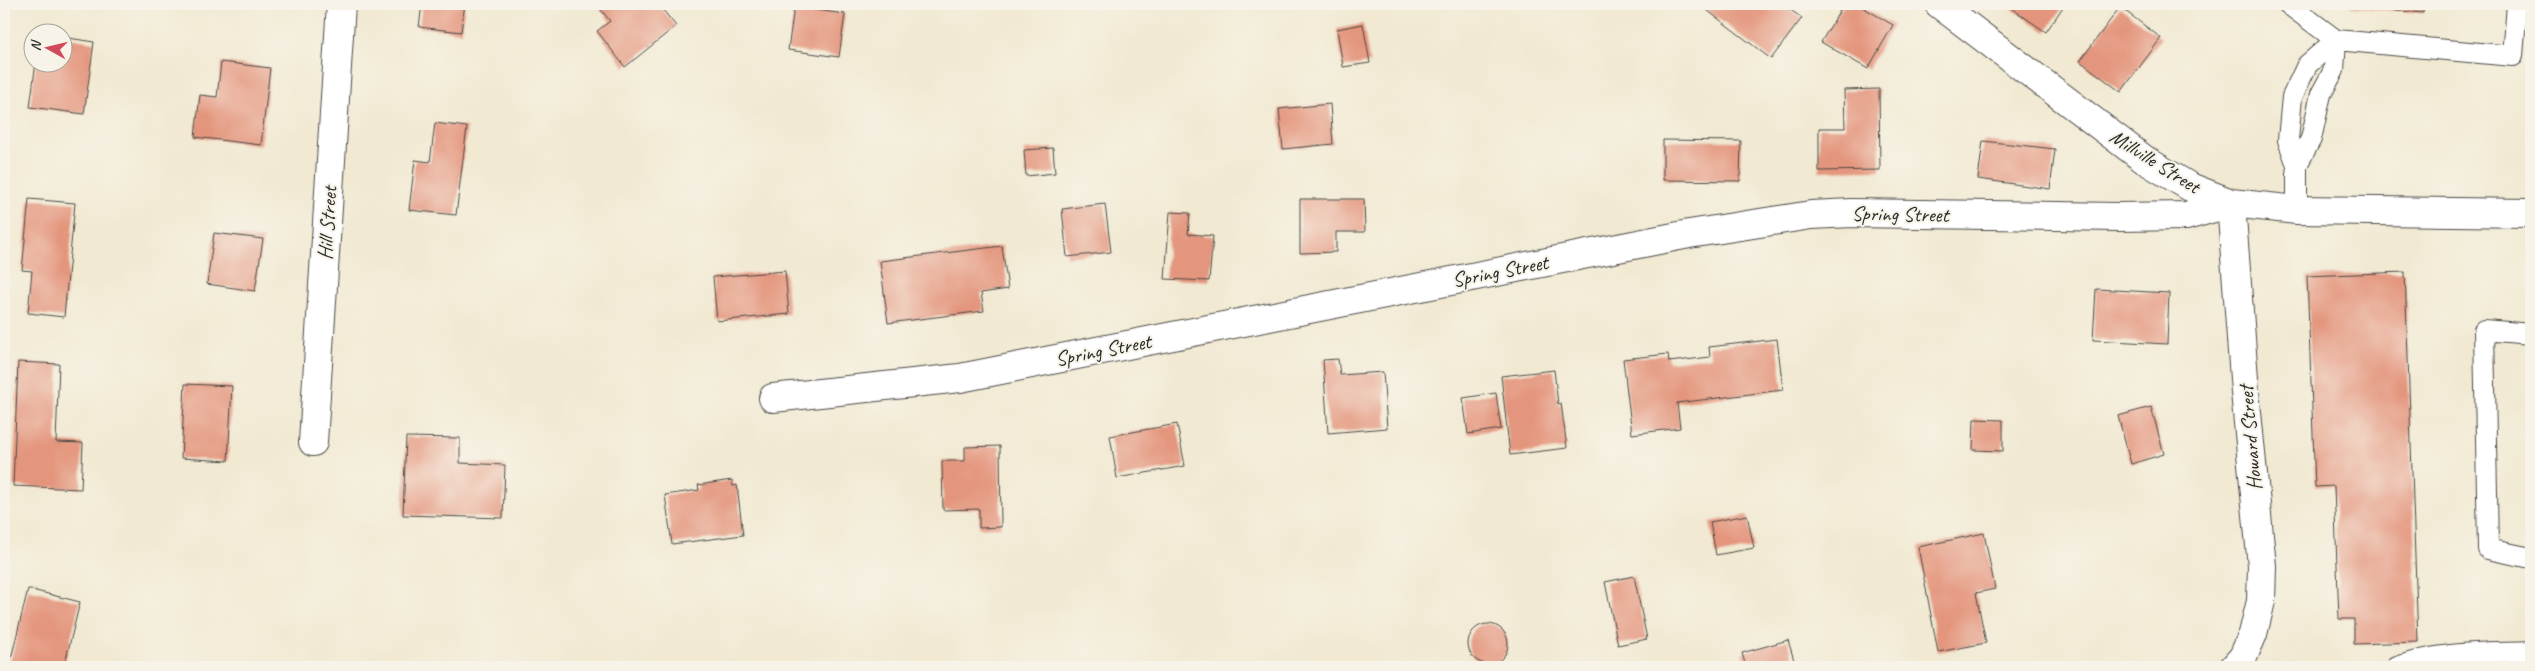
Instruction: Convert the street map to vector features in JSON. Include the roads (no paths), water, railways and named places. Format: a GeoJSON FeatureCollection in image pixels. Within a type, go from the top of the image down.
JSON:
{"type":"FeatureCollection","features":[{"type":"Feature","properties":{"kind":"street","name":"Hill Street"},"geometry":{"type":"LineString","coordinates":[[313,442],[341,4]]}},
{"type":"Feature","properties":{"kind":"street","name":"Millville Street"},"geometry":{"type":"LineString","coordinates":[[1939,4],[2145,160],[2190,187],[2231,203],[2297,210],[2531,213]]}},
{"type":"Feature","properties":{"kind":"street","name":"Spring Street"},"geometry":{"type":"LineString","coordinates":[[773,398],[960,378],[1689,234],[1811,215],[1852,213],[2118,217],[2186,216],[2231,203]]}},
{"type":"Feature","properties":{"kind":"street","name":"Howard Street"},"geometry":{"type":"LineString","coordinates":[[2231,203],[2245,392],[2262,566],[2261,601],[2253,634],[2242,657],[2234,667]]}},
{"type":"Feature","properties":{"kind":"lane"},"geometry":{"type":"LineString","coordinates":[[2288,4],[2336,40],[2513,56],[2517,4]]}},
{"type":"Feature","properties":{"kind":"lane"},"geometry":{"type":"LineString","coordinates":[[2297,165],[2310,140],[2321,94],[2334,70],[2336,40]]}},
{"type":"Feature","properties":{"kind":"lane"},"geometry":{"type":"LineString","coordinates":[[2297,210],[2297,165],[2288,140],[2292,98],[2306,66],[2336,40]]}},
{"type":"Feature","properties":{"kind":"lane"},"geometry":{"type":"LineString","coordinates":[[2531,334],[2484,330],[2488,550],[2531,558]]}},
{"type":"Feature","properties":{"kind":"lane"},"geometry":{"type":"LineString","coordinates":[[2396,667],[2420,658],[2443,655],[2531,651]]}}]}
